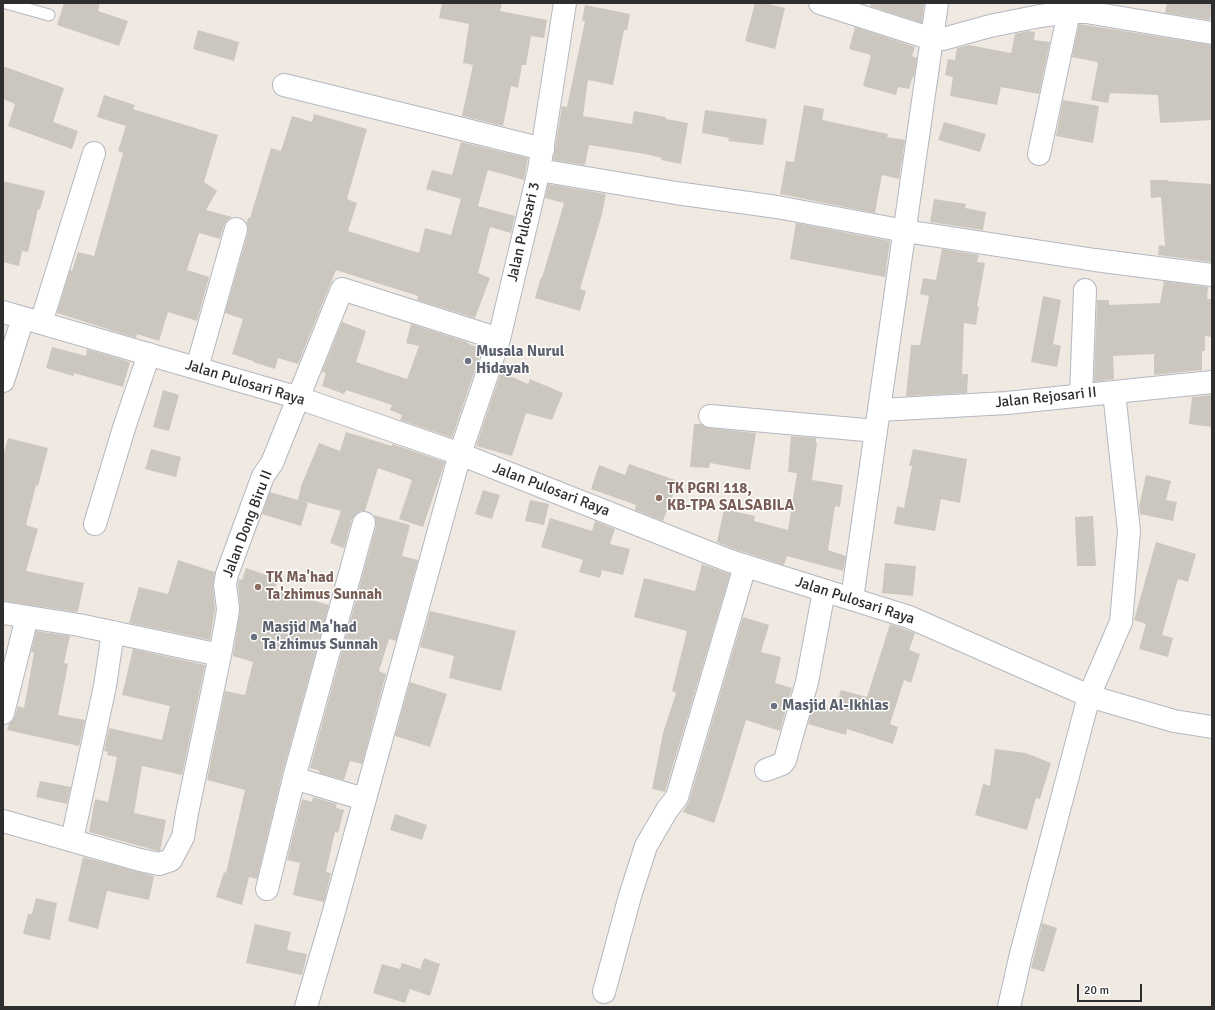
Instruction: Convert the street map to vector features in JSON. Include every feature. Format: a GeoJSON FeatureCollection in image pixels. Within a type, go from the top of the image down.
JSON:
{"type":"FeatureCollection","features":[{"type":"Feature","properties":{"kind":"street","name":"Jalan Pulosari 3"},"geometry":{"type":"LineString","coordinates":[[306,1007],[334,915],[364,799],[460,454],[499,339],[541,160],[565,3]]}},
{"type":"Feature","properties":{"kind":"street"},"geometry":{"type":"LineString","coordinates":[[820,3],[932,39],[943,39],[990,26],[1069,12],[1086,12],[1212,33]]}},
{"type":"Feature","properties":{"kind":"street"},"geometry":{"type":"LineString","coordinates":[[852,599],[937,3]]}},
{"type":"Feature","properties":{"kind":"street"},"geometry":{"type":"LineString","coordinates":[[1039,154],[1069,12]]}},
{"type":"Feature","properties":{"kind":"street"},"geometry":{"type":"LineString","coordinates":[[284,85],[541,160],[670,192],[777,207],[905,231],[1095,260],[1212,275]]}},
{"type":"Feature","properties":{"kind":"street"},"geometry":{"type":"LineString","coordinates":[[3,381],[22,318],[94,153]]}},
{"type":"Feature","properties":{"kind":"street"},"geometry":{"type":"LineString","coordinates":[[197,368],[236,229]]}},
{"type":"Feature","properties":{"kind":"street","name":"Jalan Dong Biru II"},"geometry":{"type":"LineString","coordinates":[[72,840],[158,864],[171,860],[183,837],[227,617],[228,609],[225,585],[227,574],[263,476],[272,463],[342,289],[499,339]]}},
{"type":"Feature","properties":{"kind":"street"},"geometry":{"type":"LineString","coordinates":[[1080,395],[1085,290]]}},
{"type":"Feature","properties":{"kind":"street","name":"Jalan Pulosari Raya"},"geometry":{"type":"LineString","coordinates":[[22,318],[299,398],[460,454],[730,561],[909,617],[1089,696],[1174,721],[1212,727]]}},
{"type":"Feature","properties":{"kind":"street"},"geometry":{"type":"LineString","coordinates":[[95,524],[124,428],[149,354]]}},
{"type":"Feature","properties":{"kind":"street","name":"Jalan Rejosari II"},"geometry":{"type":"LineString","coordinates":[[710,416],[877,421],[1007,403],[1212,382]]}},
{"type":"Feature","properties":{"kind":"street"},"geometry":{"type":"LineString","coordinates":[[1009,1007],[1021,954],[1089,696],[1121,622],[1129,531],[1114,392]]}},
{"type":"Feature","properties":{"kind":"street"},"geometry":{"type":"LineString","coordinates":[[267,889],[294,778],[364,523]]}},
{"type":"Feature","properties":{"kind":"street"},"geometry":{"type":"LineString","coordinates":[[604,992],[630,896],[646,846],[667,810],[677,797],[745,566]]}},
{"type":"Feature","properties":{"kind":"street"},"geometry":{"type":"LineString","coordinates":[[766,770],[782,764],[785,760],[807,682],[824,591]]}},
{"type":"Feature","properties":{"kind":"street"},"geometry":{"type":"LineString","coordinates":[[3,613],[79,625],[220,655]]}},
{"type":"Feature","properties":{"kind":"street"},"geometry":{"type":"LineString","coordinates":[[4,708],[27,617]]}},
{"type":"Feature","properties":{"kind":"street"},"geometry":{"type":"LineString","coordinates":[[3,821],[72,840],[105,686],[113,632]]}},
{"type":"Feature","properties":{"kind":"street"},"geometry":{"type":"LineString","coordinates":[[294,778],[364,799]]}},
{"type":"Feature","properties":{"kind":"lane"},"geometry":{"type":"LineString","coordinates":[[6,3],[49,14]]}},
{"type":"Feature","properties":{"kind":"building"},"geometry":{"type":"Polygon","coordinates":[[[64,3],[100,3],[98,11],[128,21],[119,46],[57,25],[64,3]]]}},
{"type":"Feature","properties":{"kind":"building"},"geometry":{"type":"Polygon","coordinates":[[[442,3],[502,3],[500,11],[547,20],[544,38],[531,36],[526,65],[522,65],[518,88],[511,86],[503,126],[462,116],[473,65],[463,63],[469,24],[439,18],[442,3]]]}},
{"type":"Feature","properties":{"kind":"building"},"geometry":{"type":"Polygon","coordinates":[[[755,3],[765,3],[785,8],[775,49],[745,41],[755,3]]]}},
{"type":"Feature","properties":{"kind":"building"},"geometry":{"type":"Polygon","coordinates":[[[871,3],[924,3],[922,23],[870,6],[871,3]]]}},
{"type":"Feature","properties":{"kind":"building"},"geometry":{"type":"Polygon","coordinates":[[[1167,3],[1212,3],[1210,20],[1165,13],[1167,3]]]}},
{"type":"Feature","properties":{"kind":"building"},"geometry":{"type":"Polygon","coordinates":[[[585,5],[630,14],[627,30],[624,30],[613,85],[588,80],[583,116],[632,124],[634,111],[688,123],[681,164],[661,160],[662,158],[645,154],[589,145],[585,165],[553,160],[562,106],[567,107],[585,21],[582,21],[585,5]]]}},
{"type":"Feature","properties":{"kind":"building"},"geometry":{"type":"Polygon","coordinates":[[[1079,24],[1212,45],[1212,120],[1160,123],[1158,95],[1110,93],[1108,103],[1091,100],[1098,64],[1097,62],[1072,57],[1079,24]]]}},
{"type":"Feature","properties":{"kind":"building"},"geometry":{"type":"Polygon","coordinates":[[[855,27],[915,47],[912,56],[917,58],[914,77],[913,76],[909,89],[898,87],[896,95],[863,86],[871,55],[849,49],[855,27]]]}},
{"type":"Feature","properties":{"kind":"building"},"geometry":{"type":"Polygon","coordinates":[[[198,30],[239,42],[234,61],[193,49],[198,30]]]}},
{"type":"Feature","properties":{"kind":"building"},"geometry":{"type":"Polygon","coordinates":[[[1028,31],[1035,32],[1034,40],[1050,42],[1039,94],[1001,87],[997,105],[950,96],[953,77],[945,75],[948,59],[955,60],[957,48],[969,45],[1011,53],[1015,34],[1028,31]]]}},
{"type":"Feature","properties":{"kind":"building"},"geometry":{"type":"Polygon","coordinates":[[[3,66],[64,88],[53,122],[78,131],[72,149],[8,126],[15,104],[3,99],[3,66]]]}},
{"type":"Feature","properties":{"kind":"building"},"geometry":{"type":"Polygon","coordinates":[[[104,95],[135,105],[133,109],[218,135],[204,182],[217,191],[206,210],[232,217],[227,220],[224,225],[220,239],[199,233],[187,270],[209,277],[197,321],[168,312],[159,341],[137,334],[136,338],[57,313],[70,270],[72,271],[78,252],[94,256],[123,153],[118,151],[126,126],[97,117],[104,95]]]}},
{"type":"Feature","properties":{"kind":"building"},"geometry":{"type":"Polygon","coordinates":[[[1063,100],[1099,106],[1093,143],[1056,136],[1063,100]]]}},
{"type":"Feature","properties":{"kind":"building"},"geometry":{"type":"Polygon","coordinates":[[[804,105],[824,109],[822,120],[888,134],[887,137],[905,140],[899,179],[882,175],[875,213],[780,194],[786,161],[794,162],[804,105]]]}},
{"type":"Feature","properties":{"kind":"building"},"geometry":{"type":"Polygon","coordinates":[[[705,110],[767,119],[763,145],[728,141],[729,138],[702,133],[705,110]]]}},
{"type":"Feature","properties":{"kind":"building"},"geometry":{"type":"Polygon","coordinates":[[[314,114],[367,129],[347,199],[357,203],[348,231],[419,253],[425,228],[451,235],[461,199],[426,189],[432,170],[452,175],[461,142],[528,158],[524,180],[488,170],[478,206],[515,216],[511,233],[490,227],[478,273],[490,278],[475,318],[417,300],[418,296],[336,270],[298,364],[278,358],[275,369],[232,354],[243,319],[225,313],[248,232],[246,222],[248,218],[250,218],[271,148],[281,151],[292,116],[312,122],[314,114]]]}},
{"type":"Feature","properties":{"kind":"building"},"geometry":{"type":"Polygon","coordinates":[[[944,122],[986,134],[980,152],[938,140],[944,122]]]}},
{"type":"Feature","properties":{"kind":"building"},"geometry":{"type":"Polygon","coordinates":[[[1150,180],[1212,184],[1211,262],[1158,255],[1159,245],[1165,246],[1161,197],[1151,198],[1150,180]]]}},
{"type":"Feature","properties":{"kind":"building"},"geometry":{"type":"Polygon","coordinates":[[[3,181],[45,191],[40,210],[38,209],[28,252],[22,251],[19,266],[3,262],[3,181]]]}},
{"type":"Feature","properties":{"kind":"building"},"geometry":{"type":"Polygon","coordinates":[[[548,184],[606,194],[602,214],[580,289],[586,291],[580,311],[535,298],[564,203],[545,198],[548,184]]]}},
{"type":"Feature","properties":{"kind":"building"},"geometry":{"type":"Polygon","coordinates":[[[934,199],[966,204],[965,208],[986,212],[983,230],[930,222],[934,199]]]}},
{"type":"Feature","properties":{"kind":"building"},"geometry":{"type":"Polygon","coordinates":[[[796,223],[890,241],[885,277],[790,259],[796,223]]]}},
{"type":"Feature","properties":{"kind":"building"},"geometry":{"type":"Polygon","coordinates":[[[942,249],[979,255],[977,262],[985,263],[977,307],[979,307],[976,325],[964,323],[962,374],[968,374],[967,393],[906,396],[911,345],[920,345],[929,296],[920,294],[923,278],[936,280],[942,249]]]}},
{"type":"Feature","properties":{"kind":"building"},"geometry":{"type":"Polygon","coordinates":[[[1164,281],[1208,287],[1207,299],[1212,299],[1212,337],[1205,336],[1205,351],[1202,351],[1202,370],[1154,375],[1154,354],[1113,356],[1114,379],[1094,382],[1097,300],[1109,300],[1109,305],[1160,303],[1164,281]]]}},
{"type":"Feature","properties":{"kind":"building"},"geometry":{"type":"Polygon","coordinates":[[[1043,296],[1061,300],[1053,344],[1061,346],[1057,367],[1031,362],[1043,296]]]}},
{"type":"Feature","properties":{"kind":"building"},"geometry":{"type":"Polygon","coordinates":[[[342,322],[366,331],[356,362],[407,379],[419,346],[406,343],[411,324],[467,342],[482,349],[452,438],[400,420],[402,415],[390,410],[392,405],[346,390],[344,394],[322,386],[326,373],[322,372],[342,322]]]}},
{"type":"Feature","properties":{"kind":"building"},"geometry":{"type":"Polygon","coordinates":[[[52,347],[86,356],[87,349],[130,362],[123,387],[74,373],[73,376],[46,368],[52,347]]]}},
{"type":"Feature","properties":{"kind":"building"},"geometry":{"type":"Polygon","coordinates":[[[501,372],[528,384],[530,379],[563,393],[552,420],[526,413],[512,456],[476,446],[501,372]]]}},
{"type":"Feature","properties":{"kind":"building"},"geometry":{"type":"Polygon","coordinates":[[[163,390],[179,395],[169,431],[153,427],[163,390]]]}},
{"type":"Feature","properties":{"kind":"building"},"geometry":{"type":"Polygon","coordinates":[[[1212,395],[1212,427],[1189,424],[1192,397],[1212,395]]]}},
{"type":"Feature","properties":{"kind":"building"},"geometry":{"type":"Polygon","coordinates":[[[694,424],[701,424],[709,428],[756,433],[750,470],[710,463],[709,468],[690,467],[694,424]]]}},
{"type":"Feature","properties":{"kind":"building"},"geometry":{"type":"Polygon","coordinates":[[[346,432],[392,446],[392,444],[445,462],[423,527],[399,519],[412,480],[378,468],[365,511],[360,511],[352,519],[344,548],[330,543],[341,511],[298,500],[301,486],[319,443],[340,451],[346,432]]]}},
{"type":"Feature","properties":{"kind":"building"},"geometry":{"type":"Polygon","coordinates":[[[791,436],[816,438],[817,443],[812,480],[843,485],[840,507],[835,506],[828,550],[846,556],[843,571],[787,556],[784,565],[717,542],[724,509],[755,516],[754,521],[788,530],[797,473],[788,472],[791,436]]]}},
{"type":"Feature","properties":{"kind":"building"},"geometry":{"type":"Polygon","coordinates":[[[8,438],[48,448],[38,486],[36,485],[26,525],[38,529],[26,571],[84,583],[78,611],[76,612],[3,601],[3,456],[8,438]]]}},
{"type":"Feature","properties":{"kind":"building"},"geometry":{"type":"Polygon","coordinates":[[[151,449],[181,457],[176,477],[145,469],[151,449]]]}},
{"type":"Feature","properties":{"kind":"building"},"geometry":{"type":"Polygon","coordinates":[[[913,449],[967,459],[960,503],[941,499],[935,531],[894,524],[897,506],[904,508],[912,466],[909,466],[913,449]]]}},
{"type":"Feature","properties":{"kind":"building"},"geometry":{"type":"Polygon","coordinates":[[[629,464],[678,481],[663,521],[635,510],[636,505],[591,489],[599,465],[625,475],[629,464]]]}},
{"type":"Feature","properties":{"kind":"building"},"geometry":{"type":"Polygon","coordinates":[[[1146,475],[1171,481],[1166,500],[1177,502],[1173,521],[1140,514],[1139,507],[1146,475]]]}},
{"type":"Feature","properties":{"kind":"building"},"geometry":{"type":"Polygon","coordinates":[[[483,490],[500,495],[492,519],[475,514],[483,490]]]}},
{"type":"Feature","properties":{"kind":"building"},"geometry":{"type":"Polygon","coordinates":[[[270,492],[308,503],[301,526],[262,514],[270,492]]]}},
{"type":"Feature","properties":{"kind":"building"},"geometry":{"type":"Polygon","coordinates":[[[530,500],[549,504],[544,525],[525,521],[530,500]]]}},
{"type":"Feature","properties":{"kind":"building"},"geometry":{"type":"Polygon","coordinates":[[[374,515],[410,525],[402,556],[418,560],[396,641],[389,639],[379,671],[386,674],[362,764],[350,761],[344,780],[319,773],[320,771],[310,768],[376,526],[374,515]]]}},
{"type":"Feature","properties":{"kind":"building"},"geometry":{"type":"Polygon","coordinates":[[[1093,516],[1096,566],[1077,566],[1075,517],[1093,516]]]}},
{"type":"Feature","properties":{"kind":"building"},"geometry":{"type":"Polygon","coordinates":[[[550,518],[592,531],[595,521],[615,529],[610,544],[630,549],[623,575],[602,570],[600,578],[579,572],[583,560],[541,547],[550,518]]]}},
{"type":"Feature","properties":{"kind":"building"},"geometry":{"type":"Polygon","coordinates":[[[1156,542],[1196,554],[1188,582],[1178,579],[1162,635],[1173,638],[1168,657],[1139,649],[1146,624],[1134,620],[1156,542]]]}},
{"type":"Feature","properties":{"kind":"building"},"geometry":{"type":"Polygon","coordinates":[[[178,560],[215,572],[213,586],[215,609],[210,640],[129,623],[139,587],[168,594],[178,560]]]}},
{"type":"Feature","properties":{"kind":"building"},"geometry":{"type":"Polygon","coordinates":[[[885,563],[916,566],[913,596],[882,593],[885,563]]]}},
{"type":"Feature","properties":{"kind":"building"},"geometry":{"type":"Polygon","coordinates":[[[702,564],[730,574],[665,792],[652,789],[663,733],[676,693],[672,691],[687,631],[634,617],[644,578],[695,591],[702,564]]]}},
{"type":"Feature","properties":{"kind":"building"},"geometry":{"type":"Polygon","coordinates":[[[246,568],[278,579],[275,589],[329,605],[282,775],[257,879],[249,877],[242,905],[216,897],[224,872],[226,873],[245,790],[207,780],[225,691],[245,695],[253,662],[233,656],[240,610],[238,585],[239,579],[242,580],[246,568]]]}},
{"type":"Feature","properties":{"kind":"building"},"geometry":{"type":"Polygon","coordinates":[[[430,611],[516,631],[501,691],[449,678],[454,656],[420,647],[430,611]]]}},
{"type":"Feature","properties":{"kind":"building"},"geometry":{"type":"Polygon","coordinates":[[[743,617],[769,625],[761,652],[781,657],[775,683],[792,688],[780,731],[746,720],[714,823],[683,812],[689,801],[743,617]]]}},
{"type":"Feature","properties":{"kind":"building"},"geometry":{"type":"Polygon","coordinates":[[[890,624],[915,633],[909,650],[920,654],[911,683],[904,680],[890,724],[898,727],[893,744],[847,729],[846,735],[808,724],[814,703],[835,710],[841,690],[867,697],[890,624]]]}},
{"type":"Feature","properties":{"kind":"building"},"geometry":{"type":"Polygon","coordinates":[[[36,631],[70,636],[64,663],[68,664],[58,715],[85,720],[79,746],[7,730],[9,724],[15,716],[18,706],[24,708],[34,653],[31,652],[36,631]]]}},
{"type":"Feature","properties":{"kind":"building"},"geometry":{"type":"Polygon","coordinates":[[[133,649],[205,665],[182,775],[142,766],[134,813],[166,820],[160,851],[89,832],[95,799],[108,802],[117,757],[107,755],[108,752],[104,751],[109,728],[162,740],[170,706],[122,695],[133,649]]]}},
{"type":"Feature","properties":{"kind":"building"},"geometry":{"type":"Polygon","coordinates":[[[410,682],[447,694],[430,747],[395,736],[410,682]]]}},
{"type":"Feature","properties":{"kind":"building"},"geometry":{"type":"Polygon","coordinates":[[[995,749],[1026,753],[1051,763],[1040,799],[1036,798],[1027,830],[975,815],[983,784],[990,786],[995,749]]]}},
{"type":"Feature","properties":{"kind":"building"},"geometry":{"type":"Polygon","coordinates":[[[40,781],[71,787],[67,804],[36,797],[40,781]]]}},
{"type":"Feature","properties":{"kind":"building"},"geometry":{"type":"Polygon","coordinates":[[[313,797],[337,804],[336,808],[344,810],[338,833],[335,832],[326,872],[331,873],[324,902],[293,895],[300,863],[287,860],[302,799],[312,802],[313,797]]]}},
{"type":"Feature","properties":{"kind":"building"},"geometry":{"type":"Polygon","coordinates":[[[395,814],[427,825],[422,840],[390,830],[395,814]]]}},
{"type":"Feature","properties":{"kind":"building"},"geometry":{"type":"Polygon","coordinates":[[[83,857],[154,876],[149,900],[107,891],[98,929],[68,921],[83,857]]]}},
{"type":"Feature","properties":{"kind":"building"},"geometry":{"type":"Polygon","coordinates":[[[36,898],[57,903],[50,940],[23,934],[28,914],[32,914],[36,898]]]}},
{"type":"Feature","properties":{"kind":"building"},"geometry":{"type":"Polygon","coordinates":[[[1042,923],[1057,928],[1044,972],[1031,968],[1042,923]]]}},
{"type":"Feature","properties":{"kind":"building"},"geometry":{"type":"Polygon","coordinates":[[[255,924],[291,932],[287,950],[307,954],[302,975],[246,963],[255,924]]]}},
{"type":"Feature","properties":{"kind":"building"},"geometry":{"type":"Polygon","coordinates":[[[424,958],[440,964],[430,996],[410,989],[405,1003],[373,993],[382,964],[400,969],[402,963],[420,969],[424,958]]]}},
{"type":"Feature","properties":{"kind":"place","name":"Musala Nurul Hidayah"},"geometry":{"type":"Point","coordinates":[468,361]}},
{"type":"Feature","properties":{"kind":"place","name":"TK PGRI 118, KB-TPA SALSABILA"},"geometry":{"type":"Point","coordinates":[659,498]}},
{"type":"Feature","properties":{"kind":"place","name":"TK Ma'had Ta'zhimus Sunnah"},"geometry":{"type":"Point","coordinates":[258,587]}},
{"type":"Feature","properties":{"kind":"place","name":"Masjid Ma'had Ta'zhimus Sunnah"},"geometry":{"type":"Point","coordinates":[254,637]}},
{"type":"Feature","properties":{"kind":"place","name":"Masjid Al-Ikhlas"},"geometry":{"type":"Point","coordinates":[774,706]}}]}
